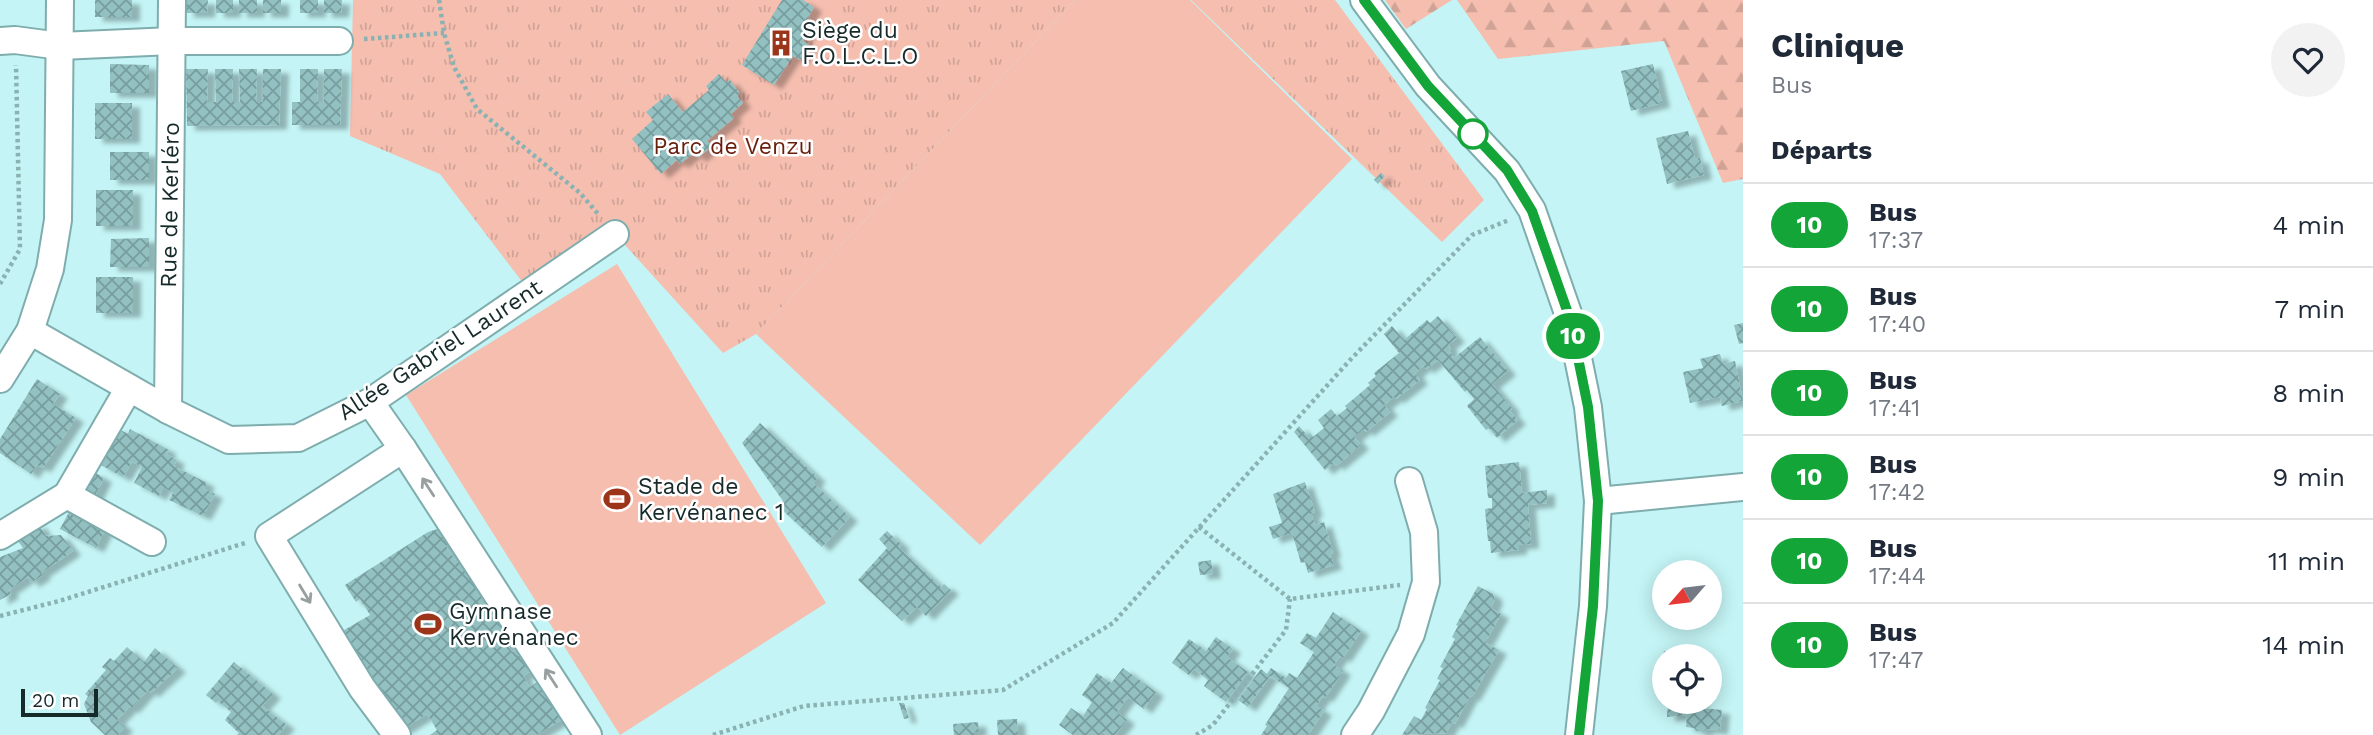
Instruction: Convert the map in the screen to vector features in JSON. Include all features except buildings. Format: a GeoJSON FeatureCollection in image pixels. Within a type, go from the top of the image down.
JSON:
{"type":"FeatureCollection","features":[{"type":"Feature","properties":{"kind":"street"},"geometry":{"type":"LineString","coordinates":[[0,379],[30,331],[50,269],[58,220],[60,0]]}},
{"type":"Feature","properties":{"kind":"street","name":"Rue de Kerléro"},"geometry":{"type":"LineString","coordinates":[[168,410],[172,0]]}},
{"type":"Feature","properties":{"kind":"street"},"geometry":{"type":"LineString","coordinates":[[1364,0],[1428,86],[1507,170],[1532,211],[1570,319],[1588,407],[1598,501],[1593,606],[1579,735]]}},
{"type":"Feature","properties":{"kind":"street"},"geometry":{"type":"LineString","coordinates":[[8,40],[60,46],[172,41],[339,41]]}},
{"type":"Feature","properties":{"kind":"street","name":"Allée Gabriel Laurent"},"geometry":{"type":"LineString","coordinates":[[30,331],[168,410],[229,440],[298,438],[369,402],[615,234]]}},
{"type":"Feature","properties":{"kind":"street"},"geometry":{"type":"LineString","coordinates":[[0,536],[66,495],[129,387]]}},
{"type":"Feature","properties":{"kind":"street"},"geometry":{"type":"LineString","coordinates":[[369,402],[403,449],[578,732]]}},
{"type":"Feature","properties":{"kind":"street"},"geometry":{"type":"LineString","coordinates":[[397,735],[362,688],[269,536],[403,449]]}},
{"type":"Feature","properties":{"kind":"street"},"geometry":{"type":"LineString","coordinates":[[1355,735],[1371,711],[1411,634],[1426,582],[1424,532],[1409,481]]}},
{"type":"Feature","properties":{"kind":"street"},"geometry":{"type":"LineString","coordinates":[[1598,501],[1743,487]]}},
{"type":"Feature","properties":{"kind":"street"},"geometry":{"type":"LineString","coordinates":[[66,495],[152,542]]}},
{"type":"Feature","properties":{"kind":"path"},"geometry":{"type":"LineString","coordinates":[[439,0],[444,33],[454,66],[477,109],[580,192],[615,234]]}},
{"type":"Feature","properties":{"kind":"path"},"geometry":{"type":"LineString","coordinates":[[339,41],[444,33]]}},
{"type":"Feature","properties":{"kind":"path"},"geometry":{"type":"LineString","coordinates":[[0,284],[19,249],[8,40]]}},
{"type":"Feature","properties":{"kind":"path"},"geometry":{"type":"LineString","coordinates":[[713,735],[804,706],[1003,690],[1113,623],[1351,359],[1472,235],[1532,211]]}},
{"type":"Feature","properties":{"kind":"path"},"geometry":{"type":"LineString","coordinates":[[1199,527],[1290,599],[1426,582]]}},
{"type":"Feature","properties":{"kind":"path"},"geometry":{"type":"LineString","coordinates":[[0,616],[59,601],[269,536]]}},
{"type":"Feature","properties":{"kind":"path"},"geometry":{"type":"LineString","coordinates":[[1196,735],[1213,726],[1286,630],[1290,599]]}},
{"type":"Feature","properties":{"kind":"green space","name":"Parc de Venzu"},"geometry":{"type":"Polygon","coordinates":[[[353,0],[1075,0],[756,334],[723,353],[615,234],[530,292],[440,174],[350,136],[353,0]]]}},
{"type":"Feature","properties":{"kind":"green space"},"geometry":{"type":"Polygon","coordinates":[[[1075,0],[1190,0],[1352,159],[980,545],[756,334],[1075,0]]]}},
{"type":"Feature","properties":{"kind":"green space"},"geometry":{"type":"Polygon","coordinates":[[[1191,0],[1335,0],[1484,200],[1442,242],[1191,0]]]}},
{"type":"Feature","properties":{"kind":"green space"},"geometry":{"type":"Polygon","coordinates":[[[1385,0],[1452,0],[1406,29],[1385,0]]]}},
{"type":"Feature","properties":{"kind":"green space"},"geometry":{"type":"Polygon","coordinates":[[[1457,0],[1743,0],[1743,179],[1723,183],[1664,41],[1498,59],[1457,0]]]}},
{"type":"Feature","properties":{"kind":"green space","name":"Stade de Kervénanec 1"},"geometry":{"type":"Polygon","coordinates":[[[617,264],[826,603],[620,735],[406,395],[617,264]]]}},
{"type":"Feature","properties":{"kind":"bus line","name":"10"},"geometry":{"type":"LineString","coordinates":[[1364,0],[1428,86],[1507,170],[1532,211],[1570,319],[1588,407],[1598,501],[1593,606],[1579,735]]}},
{"type":"Feature","properties":{"kind":"place","name":"Siège du F.O.L.C.L.O"},"geometry":{"type":"Point","coordinates":[781,43]}},
{"type":"Feature","properties":{"kind":"place","name":"Stade de Kervénanec 1"},"geometry":{"type":"Point","coordinates":[617,499]}},
{"type":"Feature","properties":{"kind":"place","name":"Gymnase Kervénanec"},"geometry":{"type":"Point","coordinates":[428,624]}}]}
